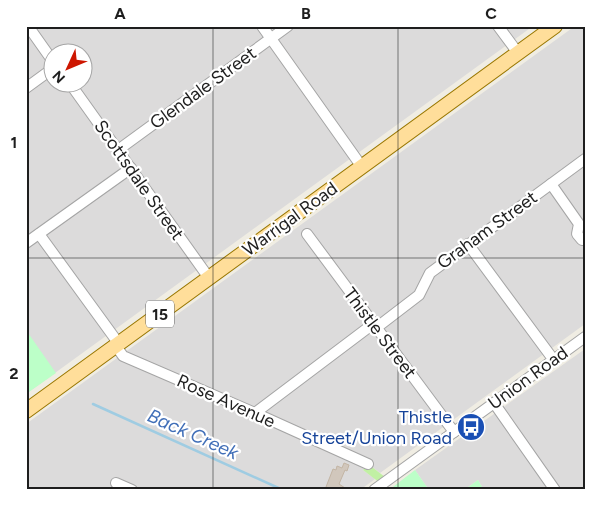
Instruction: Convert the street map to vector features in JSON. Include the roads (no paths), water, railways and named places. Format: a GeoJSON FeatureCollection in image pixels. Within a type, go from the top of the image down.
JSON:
{"type":"FeatureCollection","features":[{"type":"Feature","properties":{"kind":"main road","name":"Warrigal Road"},"geometry":{"type":"LineString","coordinates":[[26,411],[555,26]]}},
{"type":"Feature","properties":{"kind":"street"},"geometry":{"type":"LineString","coordinates":[[28,26],[42,46]]}},
{"type":"Feature","properties":{"kind":"street"},"geometry":{"type":"LineString","coordinates":[[262,26],[362,167]]}},
{"type":"Feature","properties":{"kind":"street","name":"Glendale Street"},"geometry":{"type":"LineString","coordinates":[[118,150],[288,26]]}},
{"type":"Feature","properties":{"kind":"street"},"geometry":{"type":"LineString","coordinates":[[498,26],[518,53]]}},
{"type":"Feature","properties":{"kind":"street"},"geometry":{"type":"LineString","coordinates":[[26,88],[42,76]]}},
{"type":"Feature","properties":{"kind":"street","name":"Scottsdale Street"},"geometry":{"type":"LineString","coordinates":[[76,92],[209,278]]}},
{"type":"Feature","properties":{"kind":"street","name":"Graham Street"},"geometry":{"type":"LineString","coordinates":[[254,412],[419,296],[430,273],[585,159]]}},
{"type":"Feature","properties":{"kind":"street"},"geometry":{"type":"LineString","coordinates":[[26,243],[131,168]]}},
{"type":"Feature","properties":{"kind":"street"},"geometry":{"type":"LineString","coordinates":[[551,184],[582,224],[577,234],[582,240],[585,240]]}},
{"type":"Feature","properties":{"kind":"street","name":"Rose Avenue"},"geometry":{"type":"LineString","coordinates":[[39,234],[123,356],[254,412],[368,464]]}},
{"type":"Feature","properties":{"kind":"street","name":"Thistle Street"},"geometry":{"type":"LineString","coordinates":[[307,234],[454,432]]}},
{"type":"Feature","properties":{"kind":"street"},"geometry":{"type":"LineString","coordinates":[[468,244],[553,360]]}},
{"type":"Feature","properties":{"kind":"street","name":"Union Road"},"geometry":{"type":"LineString","coordinates":[[374,490],[585,337]]}},
{"type":"Feature","properties":{"kind":"street"},"geometry":{"type":"LineString","coordinates":[[494,403],[555,490]]}},
{"type":"Feature","properties":{"kind":"street"},"geometry":{"type":"LineString","coordinates":[[116,483],[132,490]]}},
{"type":"Feature","properties":{"kind":"waterway","name":"Back Creek"},"geometry":{"type":"LineString","coordinates":[[93,404],[283,490]]}},
{"type":"Feature","properties":{"kind":"place","name":"Thistle Street/Union Road"},"geometry":{"type":"Point","coordinates":[471,427]}}]}
